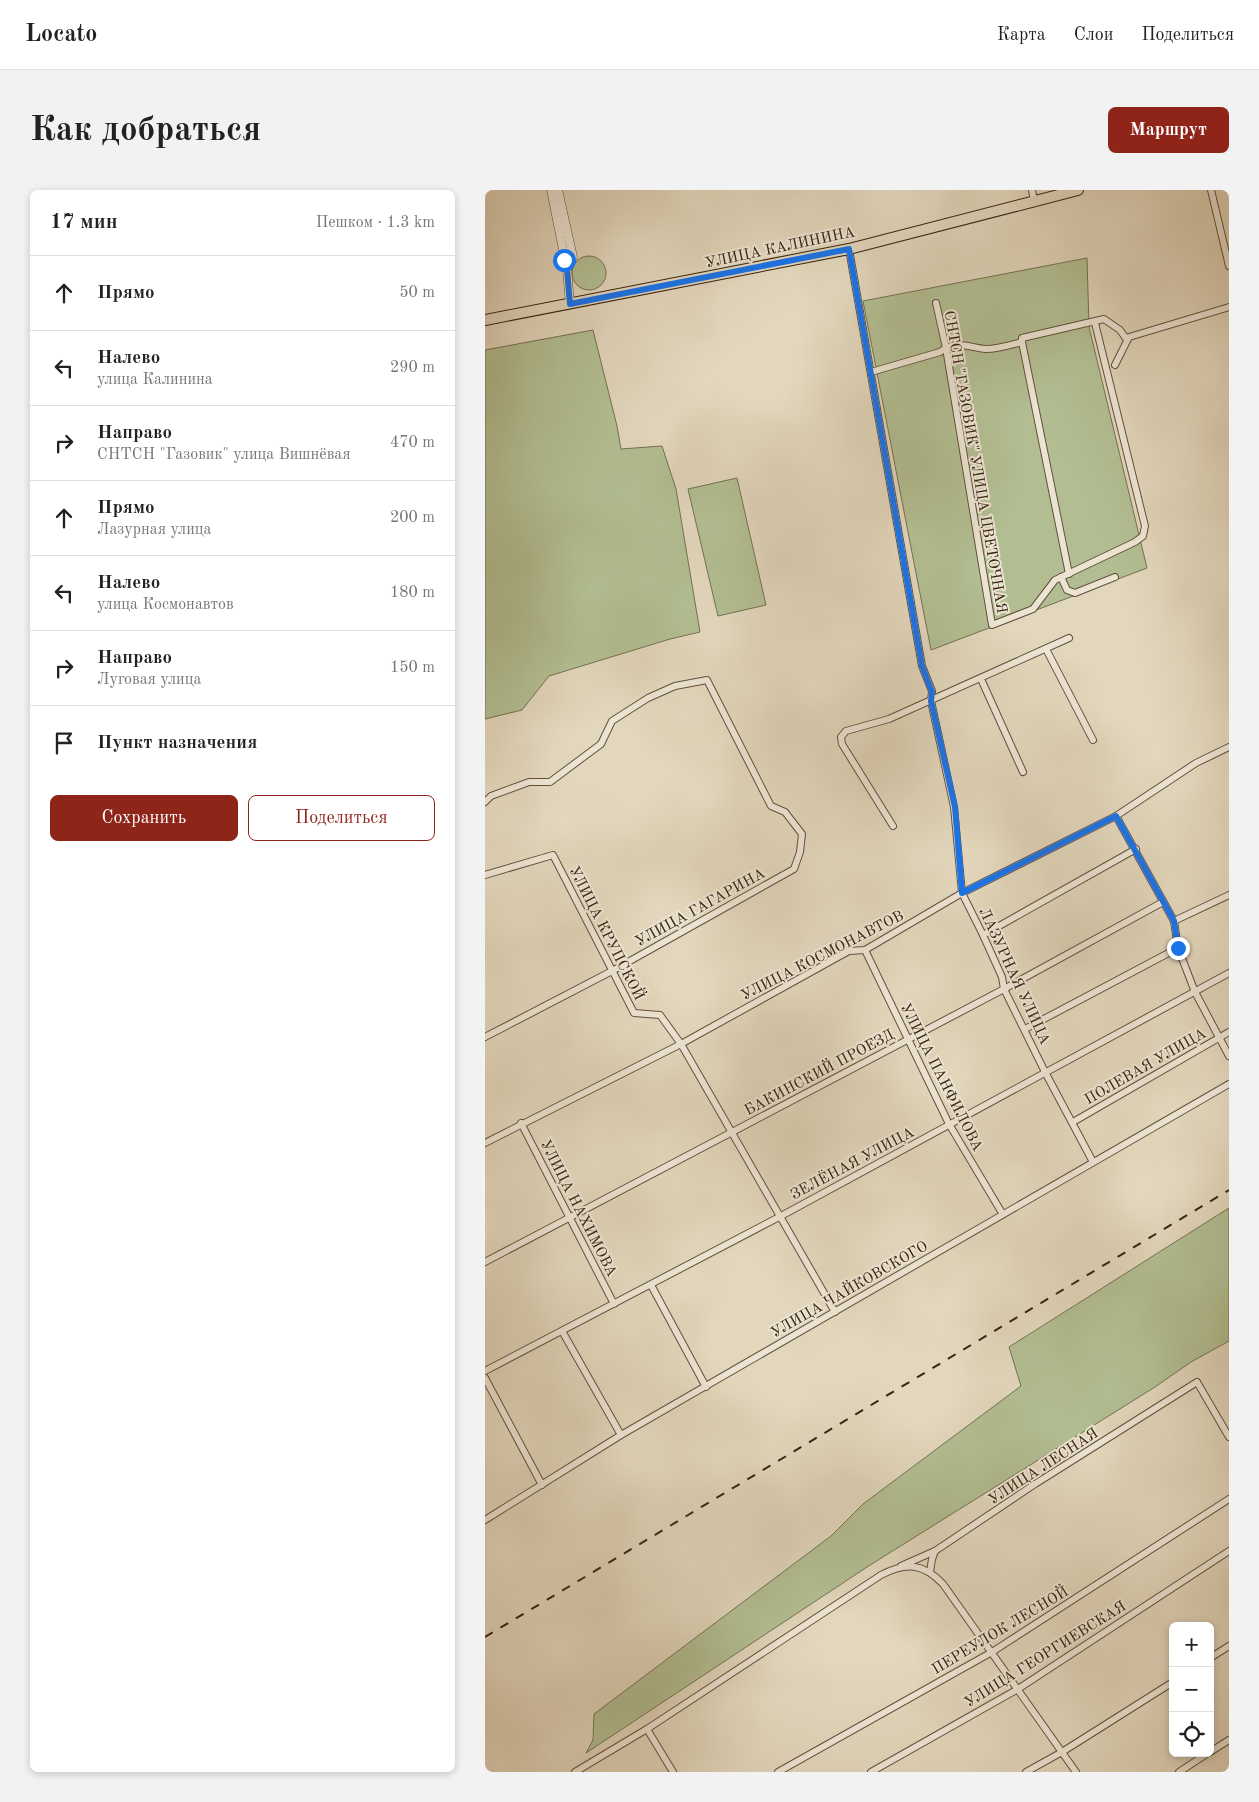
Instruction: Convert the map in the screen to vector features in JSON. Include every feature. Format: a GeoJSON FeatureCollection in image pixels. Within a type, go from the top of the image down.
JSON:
{"type":"FeatureCollection","features":[{"type":"Feature","properties":{"kind":"main road","name":"УЛИЦА КАЛИНИНА"},"geometry":{"type":"LineString","coordinates":[[485,320],[849,249],[1033,195],[1078,190]]}},
{"type":"Feature","properties":{"kind":"street"},"geometry":{"type":"LineString","coordinates":[[551,190],[567,269],[570,304]]}},
{"type":"Feature","properties":{"kind":"street"},"geometry":{"type":"LineString","coordinates":[[558,190],[573,257],[567,269]]}},
{"type":"Feature","properties":{"kind":"street"},"geometry":{"type":"LineString","coordinates":[[1211,190],[1229,266]]}},
{"type":"Feature","properties":{"kind":"street","name":"ЛАЗУРНАЯ УЛИЦА"},"geometry":{"type":"LineString","coordinates":[[849,249],[922,666],[932,692],[931,701],[955,807],[962,893],[983,935],[1004,989],[1045,1072],[1093,1162]]}},
{"type":"Feature","properties":{"kind":"street","name":"СНТСН \"ГАЗОВИК\" УЛИЦА ЦВЕТОЧНАЯ"},"geometry":{"type":"LineString","coordinates":[[936,303],[946,348],[992,625],[1033,609],[1055,580],[1061,577]]}},
{"type":"Feature","properties":{"kind":"street"},"geometry":{"type":"LineString","coordinates":[[1115,365],[1129,336],[1229,307]]}},
{"type":"Feature","properties":{"kind":"street"},"geometry":{"type":"LineString","coordinates":[[1069,574],[1022,338],[1095,323],[1103,319],[1120,330],[1127,340]]}},
{"type":"Feature","properties":{"kind":"street"},"geometry":{"type":"LineString","coordinates":[[1095,323],[1145,526],[1143,536],[1135,542],[1061,577],[1067,590],[1075,593],[1115,577]]}},
{"type":"Feature","properties":{"kind":"street"},"geometry":{"type":"LineString","coordinates":[[871,372],[940,352],[946,348],[966,344],[985,349],[1022,342]]}},
{"type":"Feature","properties":{"kind":"street"},"geometry":{"type":"LineString","coordinates":[[893,826],[841,744],[841,737],[846,731],[889,719],[1069,638]]}},
{"type":"Feature","properties":{"kind":"street"},"geometry":{"type":"LineString","coordinates":[[1047,649],[1093,740]]}},
{"type":"Feature","properties":{"kind":"street"},"geometry":{"type":"LineString","coordinates":[[981,679],[1023,772]]}},
{"type":"Feature","properties":{"kind":"street","name":"УЛИЦА ГАГАРИНА"},"geometry":{"type":"LineString","coordinates":[[485,802],[491,796],[529,782],[550,782],[601,744],[612,721],[648,698],[675,686],[707,680],[771,806],[785,812],[802,834],[800,852],[794,869],[612,971],[485,1037]]}},
{"type":"Feature","properties":{"kind":"street","name":"УЛИЦА КОСМОНАВТОВ"},"geometry":{"type":"LineString","coordinates":[[485,1143],[521,1123],[681,1044],[849,951],[865,950],[962,893],[1116,816],[1196,763],[1229,747]]}},
{"type":"Feature","properties":{"kind":"street"},"geometry":{"type":"LineString","coordinates":[[1116,816],[1174,921],[1178,948],[1195,992],[1229,1056]]}},
{"type":"Feature","properties":{"kind":"street"},"geometry":{"type":"LineString","coordinates":[[983,935],[1136,850]]}},
{"type":"Feature","properties":{"kind":"street","name":"УЛИЦА КРУПСКОЙ"},"geometry":{"type":"LineString","coordinates":[[485,875],[553,855],[634,1013],[660,1016],[681,1044],[835,1312]]}},
{"type":"Feature","properties":{"kind":"street"},"geometry":{"type":"LineString","coordinates":[[1174,921],[1229,895]]}},
{"type":"Feature","properties":{"kind":"street","name":"БАКИНСКИЙ ПРОЕЗД"},"geometry":{"type":"LineString","coordinates":[[485,1262],[1004,989],[1163,902]]}},
{"type":"Feature","properties":{"kind":"street"},"geometry":{"type":"LineString","coordinates":[[1025,1029],[1178,948]]}},
{"type":"Feature","properties":{"kind":"street","name":"УЛИЦА ПАНФИЛОВА"},"geometry":{"type":"LineString","coordinates":[[865,950],[949,1124],[1002,1214]]}},
{"type":"Feature","properties":{"kind":"street","name":"ЗЕЛЁНАЯ УЛИЦА"},"geometry":{"type":"LineString","coordinates":[[485,1371],[781,1216],[1229,973]]}},
{"type":"Feature","properties":{"kind":"street","name":"ПОЛЕВАЯ УЛИЦА"},"geometry":{"type":"LineString","coordinates":[[1073,1122],[1229,1032]]}},
{"type":"Feature","properties":{"kind":"street","name":"УЛИЦА ЧАЙКОВСКОГО"},"geometry":{"type":"LineString","coordinates":[[485,1520],[621,1435],[1229,1084]]}},
{"type":"Feature","properties":{"kind":"street","name":"УЛИЦА НАХИМОВА"},"geometry":{"type":"LineString","coordinates":[[521,1123],[614,1304]]}},
{"type":"Feature","properties":{"kind":"street"},"geometry":{"type":"LineString","coordinates":[[651,1284],[706,1387]]}},
{"type":"Feature","properties":{"kind":"street"},"geometry":{"type":"LineString","coordinates":[[562,1331],[621,1435]]}},
{"type":"Feature","properties":{"kind":"street"},"geometry":{"type":"LineString","coordinates":[[485,1378],[542,1485]]}},
{"type":"Feature","properties":{"kind":"street","name":"УЛИЦА ЛЕСНАЯ"},"geometry":{"type":"LineString","coordinates":[[575,1772],[647,1728],[881,1575],[935,1551],[1035,1484],[1197,1382],[1229,1437]]}},
{"type":"Feature","properties":{"kind":"street","name":"ПЕРЕУЛОК ЛЕСНОЙ"},"geometry":{"type":"LineString","coordinates":[[778,1772],[991,1652],[1229,1499]]}},
{"type":"Feature","properties":{"kind":"street"},"geometry":{"type":"LineString","coordinates":[[930,1572],[931,1559],[935,1551]]}},
{"type":"Feature","properties":{"kind":"street","name":"УЛИЦА ГЕОРГИЕВСКАЯ"},"geometry":{"type":"LineString","coordinates":[[871,1772],[1018,1689],[1229,1551]]}},
{"type":"Feature","properties":{"kind":"street"},"geometry":{"type":"LineString","coordinates":[[900,1566],[922,1568],[930,1572],[943,1584],[1076,1772]]}},
{"type":"Feature","properties":{"kind":"street"},"geometry":{"type":"LineString","coordinates":[[1214,1655],[1229,1646]]}},
{"type":"Feature","properties":{"kind":"street"},"geometry":{"type":"LineString","coordinates":[[1026,1772],[1062,1752],[1169,1685]]}},
{"type":"Feature","properties":{"kind":"street"},"geometry":{"type":"LineString","coordinates":[[647,1728],[673,1772]]}},
{"type":"Feature","properties":{"kind":"street"},"geometry":{"type":"LineString","coordinates":[[1214,1750],[1229,1740]]}},
{"type":"Feature","properties":{"kind":"street"},"geometry":{"type":"LineString","coordinates":[[1179,1772],[1203,1757]]}},
{"type":"Feature","properties":{"kind":"green space"},"geometry":{"type":"Polygon","coordinates":[[[589,256],[601,261],[606,273],[601,285],[589,290],[577,285],[572,273],[577,261],[589,256]]]}},
{"type":"Feature","properties":{"kind":"green space"},"geometry":{"type":"Polygon","coordinates":[[[1087,258],[1089,327],[1147,568],[931,650],[863,301],[1087,258]]]}},
{"type":"Feature","properties":{"kind":"green space"},"geometry":{"type":"Polygon","coordinates":[[[593,330],[621,449],[662,446],[676,489],[700,632],[670,639],[549,676],[522,710],[485,719],[485,350],[593,330]]]}},
{"type":"Feature","properties":{"kind":"green space"},"geometry":{"type":"Polygon","coordinates":[[[737,478],[766,605],[718,616],[688,489],[737,478]]]}},
{"type":"Feature","properties":{"kind":"green space"},"geometry":{"type":"Polygon","coordinates":[[[1229,1208],[1229,1341],[1191,1362],[1155,1387],[867,1567],[586,1753],[593,1740],[594,1714],[831,1536],[863,1504],[1021,1386],[1009,1347],[1229,1208]]]}},
{"type":"Feature","properties":{"kind":"railway"},"geometry":{"type":"LineString","coordinates":[[485,1637],[1229,1190]]}},
{"type":"Feature","properties":{"kind":"route"},"geometry":{"type":"LineString","coordinates":[[564,260],[567,269],[570,304],[849,249],[922,666],[932,692],[931,701],[955,807],[962,893],[1116,816],[1124,827],[1174,921],[1178,948]]}}]}
